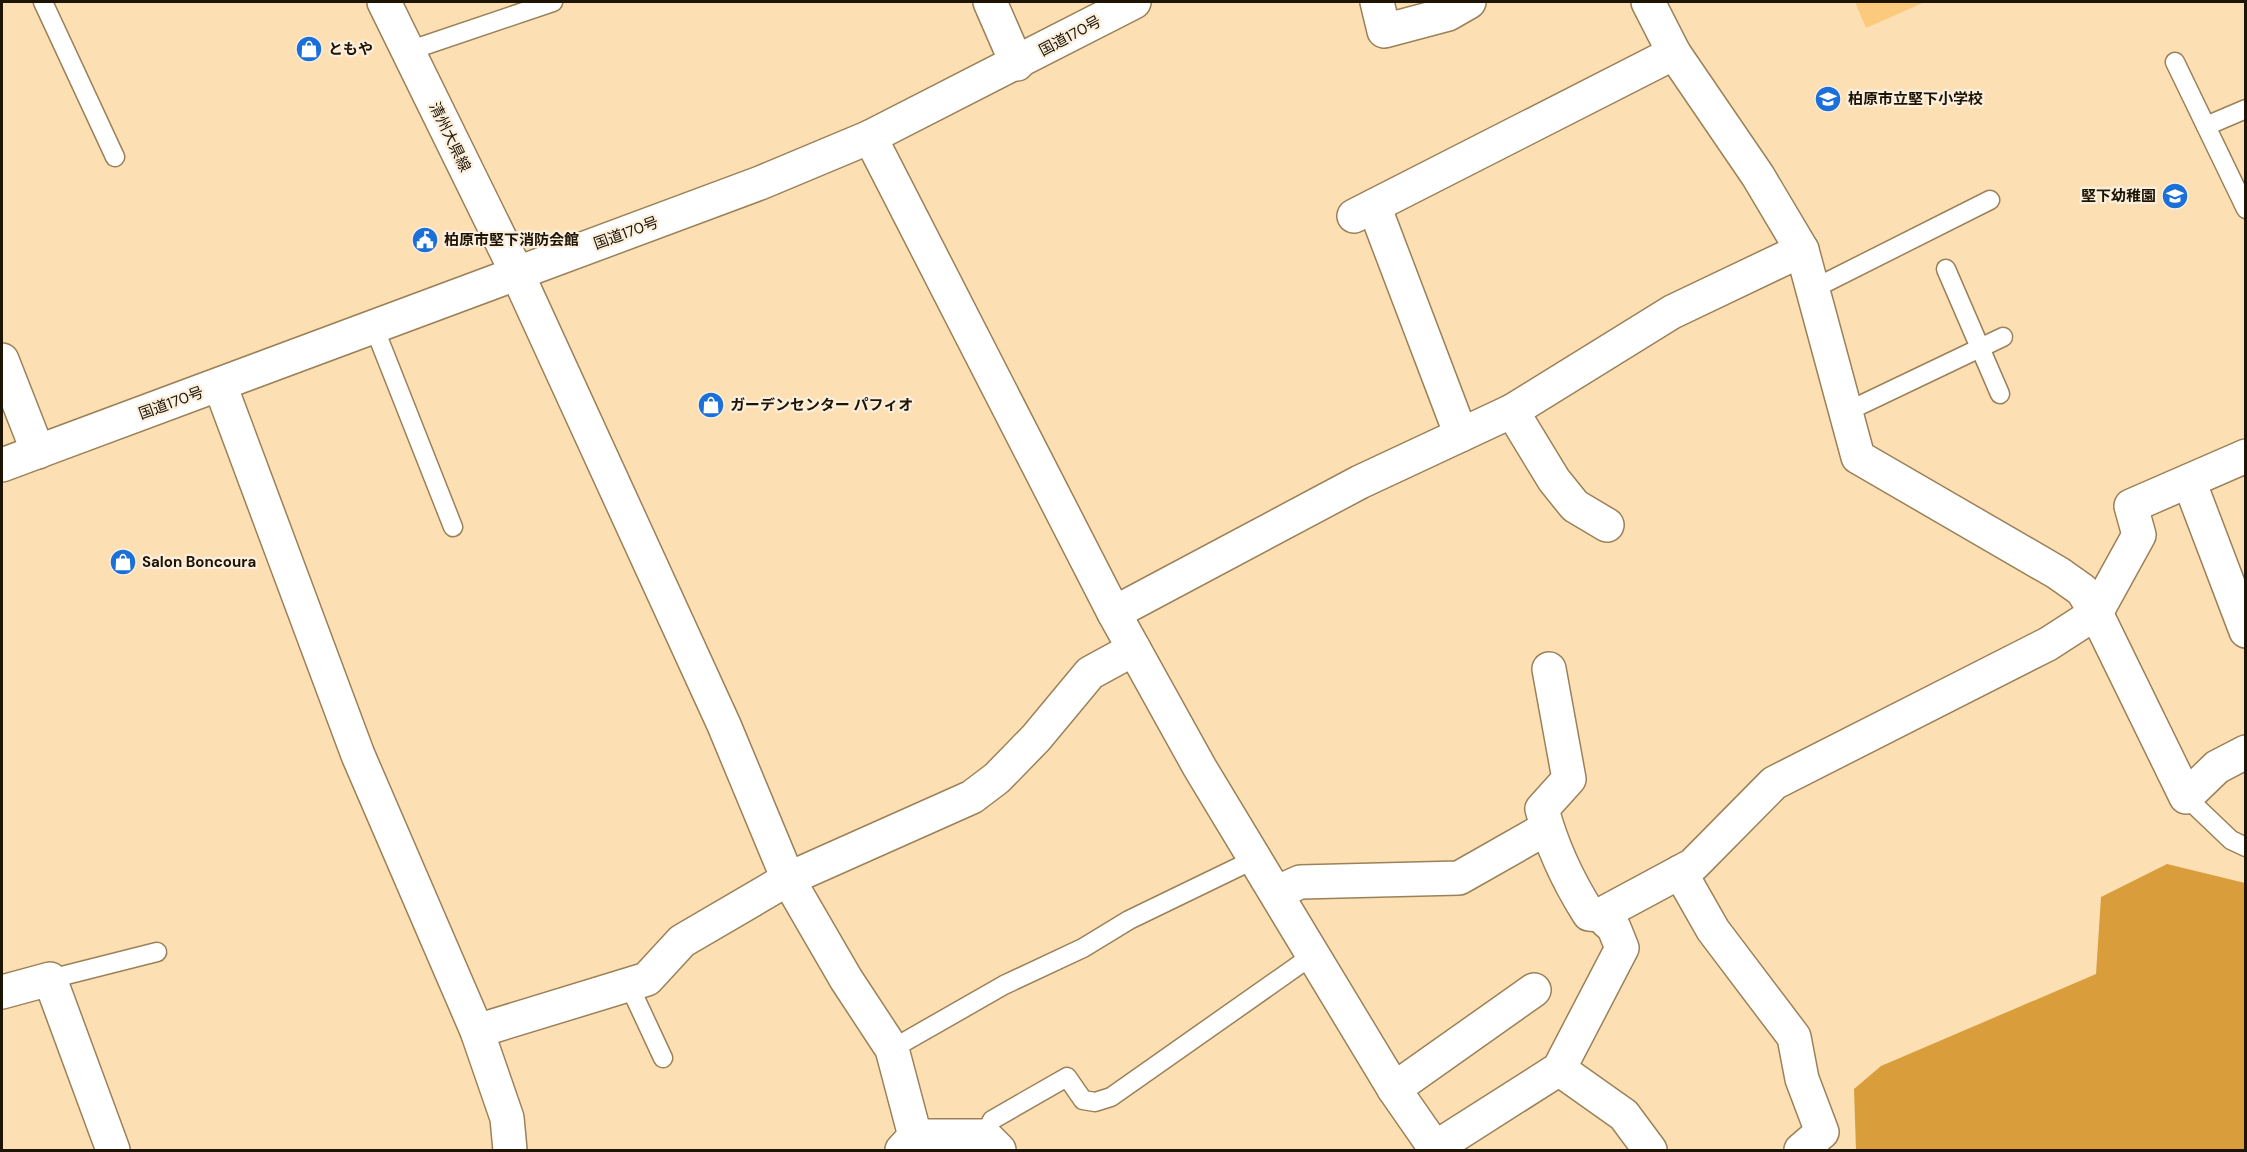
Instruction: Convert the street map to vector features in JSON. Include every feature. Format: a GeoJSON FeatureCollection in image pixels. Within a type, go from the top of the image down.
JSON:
{"type":"FeatureCollection","features":[{"type":"Feature","properties":{"kind":"main road","name":"清州大県線"},"geometry":{"type":"LineString","coordinates":[[384,2],[517,273],[724,725],[788,879],[846,979],[892,1049],[909,1143]]}},
{"type":"Feature","properties":{"kind":"main road"},"geometry":{"type":"LineString","coordinates":[[990,2],[1017,64]]}},
{"type":"Feature","properties":{"kind":"main road","name":"国道170号"},"geometry":{"type":"LineString","coordinates":[[2,465],[760,183],[870,137],[1017,64],[1134,2]]}},
{"type":"Feature","properties":{"kind":"main road"},"geometry":{"type":"LineString","coordinates":[[1377,2],[1384,31],[1448,14],[1469,2]]}},
{"type":"Feature","properties":{"kind":"main road"},"geometry":{"type":"LineString","coordinates":[[1648,2],[1674,53],[1758,176],[1802,250],[1858,457],[2058,573],[2082,590],[2096,613],[2187,797],[2217,767],[2246,753]]}},
{"type":"Feature","properties":{"kind":"main road"},"geometry":{"type":"LineString","coordinates":[[1461,435],[1364,211],[1674,53]]}},
{"type":"Feature","properties":{"kind":"main road"},"geometry":{"type":"LineString","coordinates":[[870,137],[1114,613],[1200,768],[1394,1089],[1435,1150],[1559,1069],[1622,948],[1614,928],[1600,915]]}},
{"type":"Feature","properties":{"kind":"main road"},"geometry":{"type":"LineString","coordinates":[[1114,613],[1360,482],[1512,411],[1672,312],[1802,250]]}},
{"type":"Feature","properties":{"kind":"main road"},"geometry":{"type":"LineString","coordinates":[[2,360],[38,452]]}},
{"type":"Feature","properties":{"kind":"main road"},"geometry":{"type":"LineString","coordinates":[[220,385],[358,755],[477,1032],[507,1118],[510,1150]]}},
{"type":"Feature","properties":{"kind":"main road"},"geometry":{"type":"LineString","coordinates":[[1512,411],[1554,480],[1575,506],[1607,525]]}},
{"type":"Feature","properties":{"kind":"main road"},"geometry":{"type":"LineString","coordinates":[[1550,669],[1569,779],[1542,809],[1552,845],[1580,900],[1589,914],[1600,915],[1693,865],[1774,783],[2048,644],[2096,613],[2139,535],[2131,506],[2246,456]]}},
{"type":"Feature","properties":{"kind":"main road"},"geometry":{"type":"LineString","coordinates":[[2189,481],[2246,631]]}},
{"type":"Feature","properties":{"kind":"main road"},"geometry":{"type":"LineString","coordinates":[[477,1032],[647,979],[682,941],[788,879],[972,797],[997,778],[1036,738],[1090,673],[1134,649]]}},
{"type":"Feature","properties":{"kind":"main road"},"geometry":{"type":"LineString","coordinates":[[1276,893],[1300,882],[1459,878],[1547,828]]}},
{"type":"Feature","properties":{"kind":"main road"},"geometry":{"type":"LineString","coordinates":[[1680,872],[1713,930],[1794,1037],[1802,1079],[1822,1132],[1801,1150]]}},
{"type":"Feature","properties":{"kind":"main road"},"geometry":{"type":"LineString","coordinates":[[2,992],[50,979],[113,1150]]}},
{"type":"Feature","properties":{"kind":"main road"},"geometry":{"type":"LineString","coordinates":[[1394,1089],[1534,990]]}},
{"type":"Feature","properties":{"kind":"main road"},"geometry":{"type":"LineString","coordinates":[[1559,1069],[1624,1115],[1650,1150]]}},
{"type":"Feature","properties":{"kind":"main road"},"geometry":{"type":"LineString","coordinates":[[909,1143],[992,1143]]}},
{"type":"Feature","properties":{"kind":"lane"},"geometry":{"type":"LineString","coordinates":[[43,2],[115,157]]}},
{"type":"Feature","properties":{"kind":"lane"},"geometry":{"type":"LineString","coordinates":[[408,51],[553,2]]}},
{"type":"Feature","properties":{"kind":"lane"},"geometry":{"type":"LineString","coordinates":[[2175,62],[2246,209]]}},
{"type":"Feature","properties":{"kind":"lane"},"geometry":{"type":"LineString","coordinates":[[2206,126],[2246,109]]}},
{"type":"Feature","properties":{"kind":"lane"},"geometry":{"type":"LineString","coordinates":[[1813,289],[1990,200]]}},
{"type":"Feature","properties":{"kind":"lane"},"geometry":{"type":"LineString","coordinates":[[1946,269],[2000,394]]}},
{"type":"Feature","properties":{"kind":"lane"},"geometry":{"type":"LineString","coordinates":[[374,327],[453,527]]}},
{"type":"Feature","properties":{"kind":"lane"},"geometry":{"type":"LineString","coordinates":[[1846,412],[2003,337]]}},
{"type":"Feature","properties":{"kind":"lane"},"geometry":{"type":"LineString","coordinates":[[2187,797],[2230,840],[2246,847]]}},
{"type":"Feature","properties":{"kind":"lane"},"geometry":{"type":"LineString","coordinates":[[892,1049],[1004,985],[1083,948],[1129,920],[1255,859]]}},
{"type":"Feature","properties":{"kind":"lane"},"geometry":{"type":"LineString","coordinates":[[50,979],[157,952]]}},
{"type":"Feature","properties":{"kind":"lane"},"geometry":{"type":"LineString","coordinates":[[992,1143],[992,1120],[1067,1077],[1083,1100],[1095,1102],[1111,1097],[1313,954]]}},
{"type":"Feature","properties":{"kind":"lane"},"geometry":{"type":"LineString","coordinates":[[629,985],[663,1058]]}},
{"type":"Feature","properties":{"kind":"shaded area"},"geometry":{"type":"Polygon","coordinates":[[[1855,2],[1925,2],[1866,28],[1855,2]]]}},
{"type":"Feature","properties":{"kind":"shaded area"},"geometry":{"type":"Polygon","coordinates":[[[2167,864],[2245,883],[2245,1150],[1856,1150],[1854,1089],[1881,1066],[2096,974],[2101,897],[2167,864]]]}},
{"type":"Feature","properties":{"kind":"place","name":"ともや"},"geometry":{"type":"Point","coordinates":[309,49]}},
{"type":"Feature","properties":{"kind":"place","name":"柏原市立堅下小学校"},"geometry":{"type":"Point","coordinates":[1828,99]}},
{"type":"Feature","properties":{"kind":"place","name":"堅下幼稚園"},"geometry":{"type":"Point","coordinates":[2175,196]}},
{"type":"Feature","properties":{"kind":"place","name":"柏原市堅下消防会館"},"geometry":{"type":"Point","coordinates":[425,240]}},
{"type":"Feature","properties":{"kind":"place","name":"ガーデンセンター パフィオ"},"geometry":{"type":"Point","coordinates":[711,405]}},
{"type":"Feature","properties":{"kind":"place","name":"Salon Boncoura"},"geometry":{"type":"Point","coordinates":[123,562]}}]}
